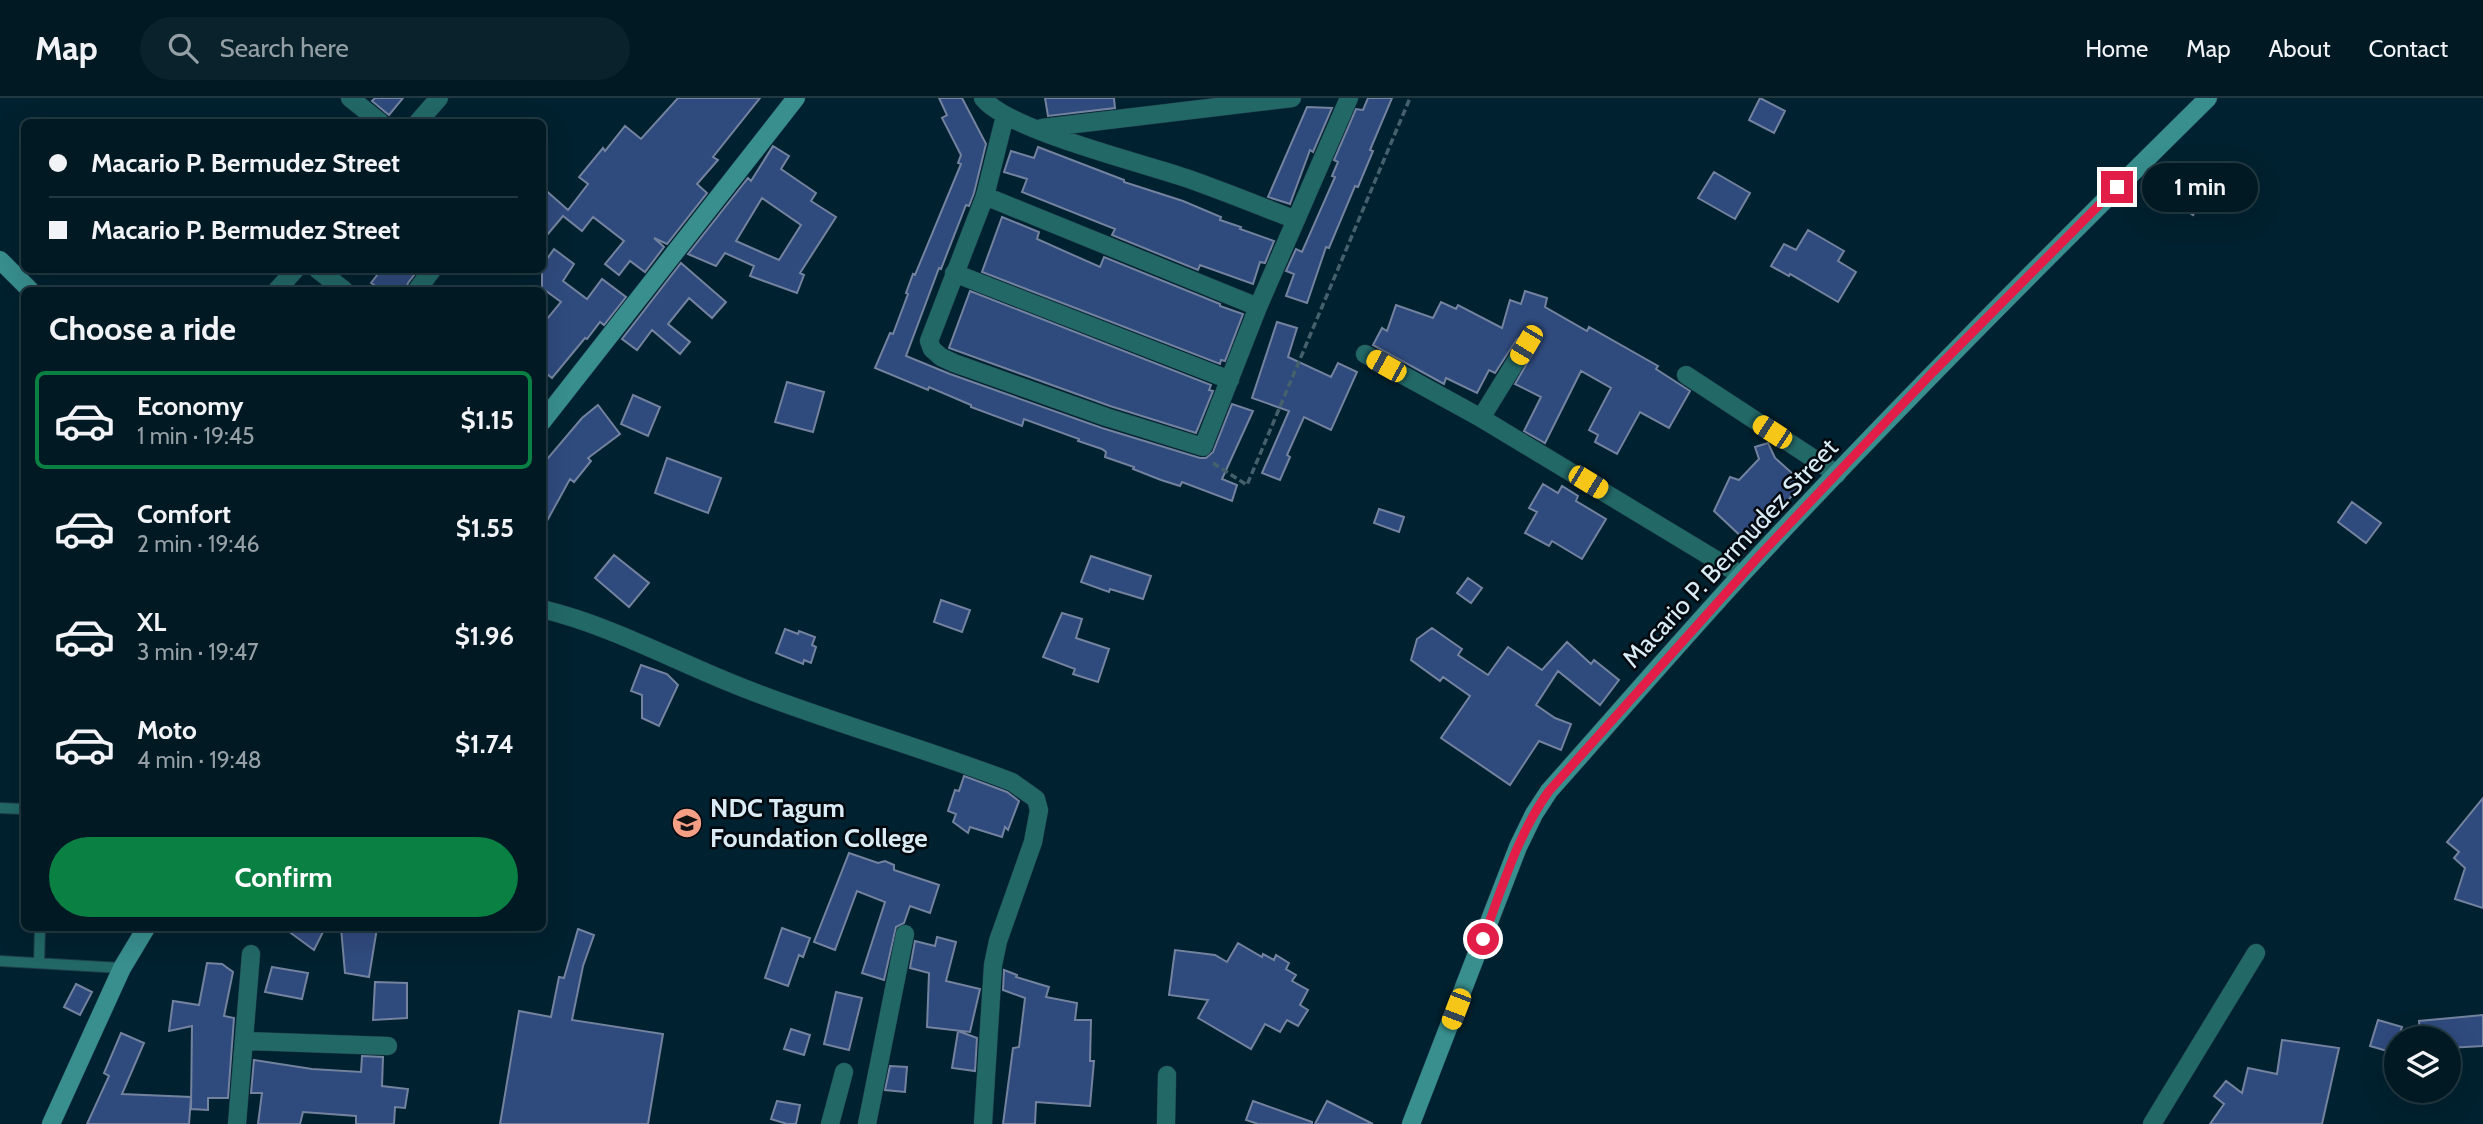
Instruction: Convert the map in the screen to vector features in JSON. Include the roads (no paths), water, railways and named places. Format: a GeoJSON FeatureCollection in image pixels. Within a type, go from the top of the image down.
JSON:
{"type":"FeatureCollection","features":[{"type":"Feature","properties":{"kind":"main road"},"geometry":{"type":"LineString","coordinates":[[546,417],[796,98]]}},
{"type":"Feature","properties":{"kind":"main road","name":"Macario P. Bermudez Street"},"geometry":{"type":"LineString","coordinates":[[1412,1124],[1518,847],[1549,791],[1741,575],[1837,474],[2012,291],[2208,98]]}},
{"type":"Feature","properties":{"kind":"main road"},"geometry":{"type":"LineString","coordinates":[[0,260],[27,287]]}},
{"type":"Feature","properties":{"kind":"main road"},"geometry":{"type":"LineString","coordinates":[[51,1124],[122,968],[144,931]]}},
{"type":"Feature","properties":{"kind":"street"},"geometry":{"type":"LineString","coordinates":[[350,98],[376,119]]}},
{"type":"Feature","properties":{"kind":"street"},"geometry":{"type":"LineString","coordinates":[[421,119],[439,98]]}},
{"type":"Feature","properties":{"kind":"street"},"geometry":{"type":"LineString","coordinates":[[983,98],[1004,116],[1035,129],[1186,178],[1296,220]]}},
{"type":"Feature","properties":{"kind":"street"},"geometry":{"type":"LineString","coordinates":[[1035,129],[1292,98]]}},
{"type":"Feature","properties":{"kind":"street"},"geometry":{"type":"LineString","coordinates":[[1004,116],[985,196],[929,341],[932,349],[954,363],[1106,417],[1203,447],[1258,307],[1349,98]]}},
{"type":"Feature","properties":{"kind":"street"},"geometry":{"type":"LineString","coordinates":[[985,196],[1258,307]]}},
{"type":"Feature","properties":{"kind":"street"},"geometry":{"type":"LineString","coordinates":[[280,287],[292,273]]}},
{"type":"Feature","properties":{"kind":"street"},"geometry":{"type":"LineString","coordinates":[[322,273],[340,287]]}},
{"type":"Feature","properties":{"kind":"street"},"geometry":{"type":"LineString","coordinates":[[954,273],[1230,380]]}},
{"type":"Feature","properties":{"kind":"street"},"geometry":{"type":"LineString","coordinates":[[1481,418],[1526,345]]}},
{"type":"Feature","properties":{"kind":"street"},"geometry":{"type":"LineString","coordinates":[[1365,354],[1481,418],[1741,575]]}},
{"type":"Feature","properties":{"kind":"street"},"geometry":{"type":"LineString","coordinates":[[1686,375],[1837,474]]}},
{"type":"Feature","properties":{"kind":"street"},"geometry":{"type":"LineString","coordinates":[[546,610],[584,620],[678,662],[786,705],[1012,782],[1036,799],[1039,810],[1033,842],[992,965],[983,1124]]}},
{"type":"Feature","properties":{"kind":"street"},"geometry":{"type":"LineString","coordinates":[[867,1124],[905,934]]}},
{"type":"Feature","properties":{"kind":"street"},"geometry":{"type":"LineString","coordinates":[[2152,1124],[2256,953]]}},
{"type":"Feature","properties":{"kind":"street"},"geometry":{"type":"LineString","coordinates":[[237,1124],[251,954]]}},
{"type":"Feature","properties":{"kind":"street"},"geometry":{"type":"LineString","coordinates":[[245,1041],[388,1046]]}},
{"type":"Feature","properties":{"kind":"street"},"geometry":{"type":"LineString","coordinates":[[830,1124],[844,1072]]}},
{"type":"Feature","properties":{"kind":"street"},"geometry":{"type":"LineString","coordinates":[[1166,1124],[1167,1075]]}},
{"type":"Feature","properties":{"kind":"lane"},"geometry":{"type":"LineString","coordinates":[[0,808],[21,809]]}},
{"type":"Feature","properties":{"kind":"lane"},"geometry":{"type":"LineString","coordinates":[[39,963],[40,931]]}},
{"type":"Feature","properties":{"kind":"lane"},"geometry":{"type":"LineString","coordinates":[[0,961],[122,968]]}},
{"type":"Feature","properties":{"kind":"place","name":"NDC Tagum Foundation College"},"geometry":{"type":"Point","coordinates":[687,823]}}]}
